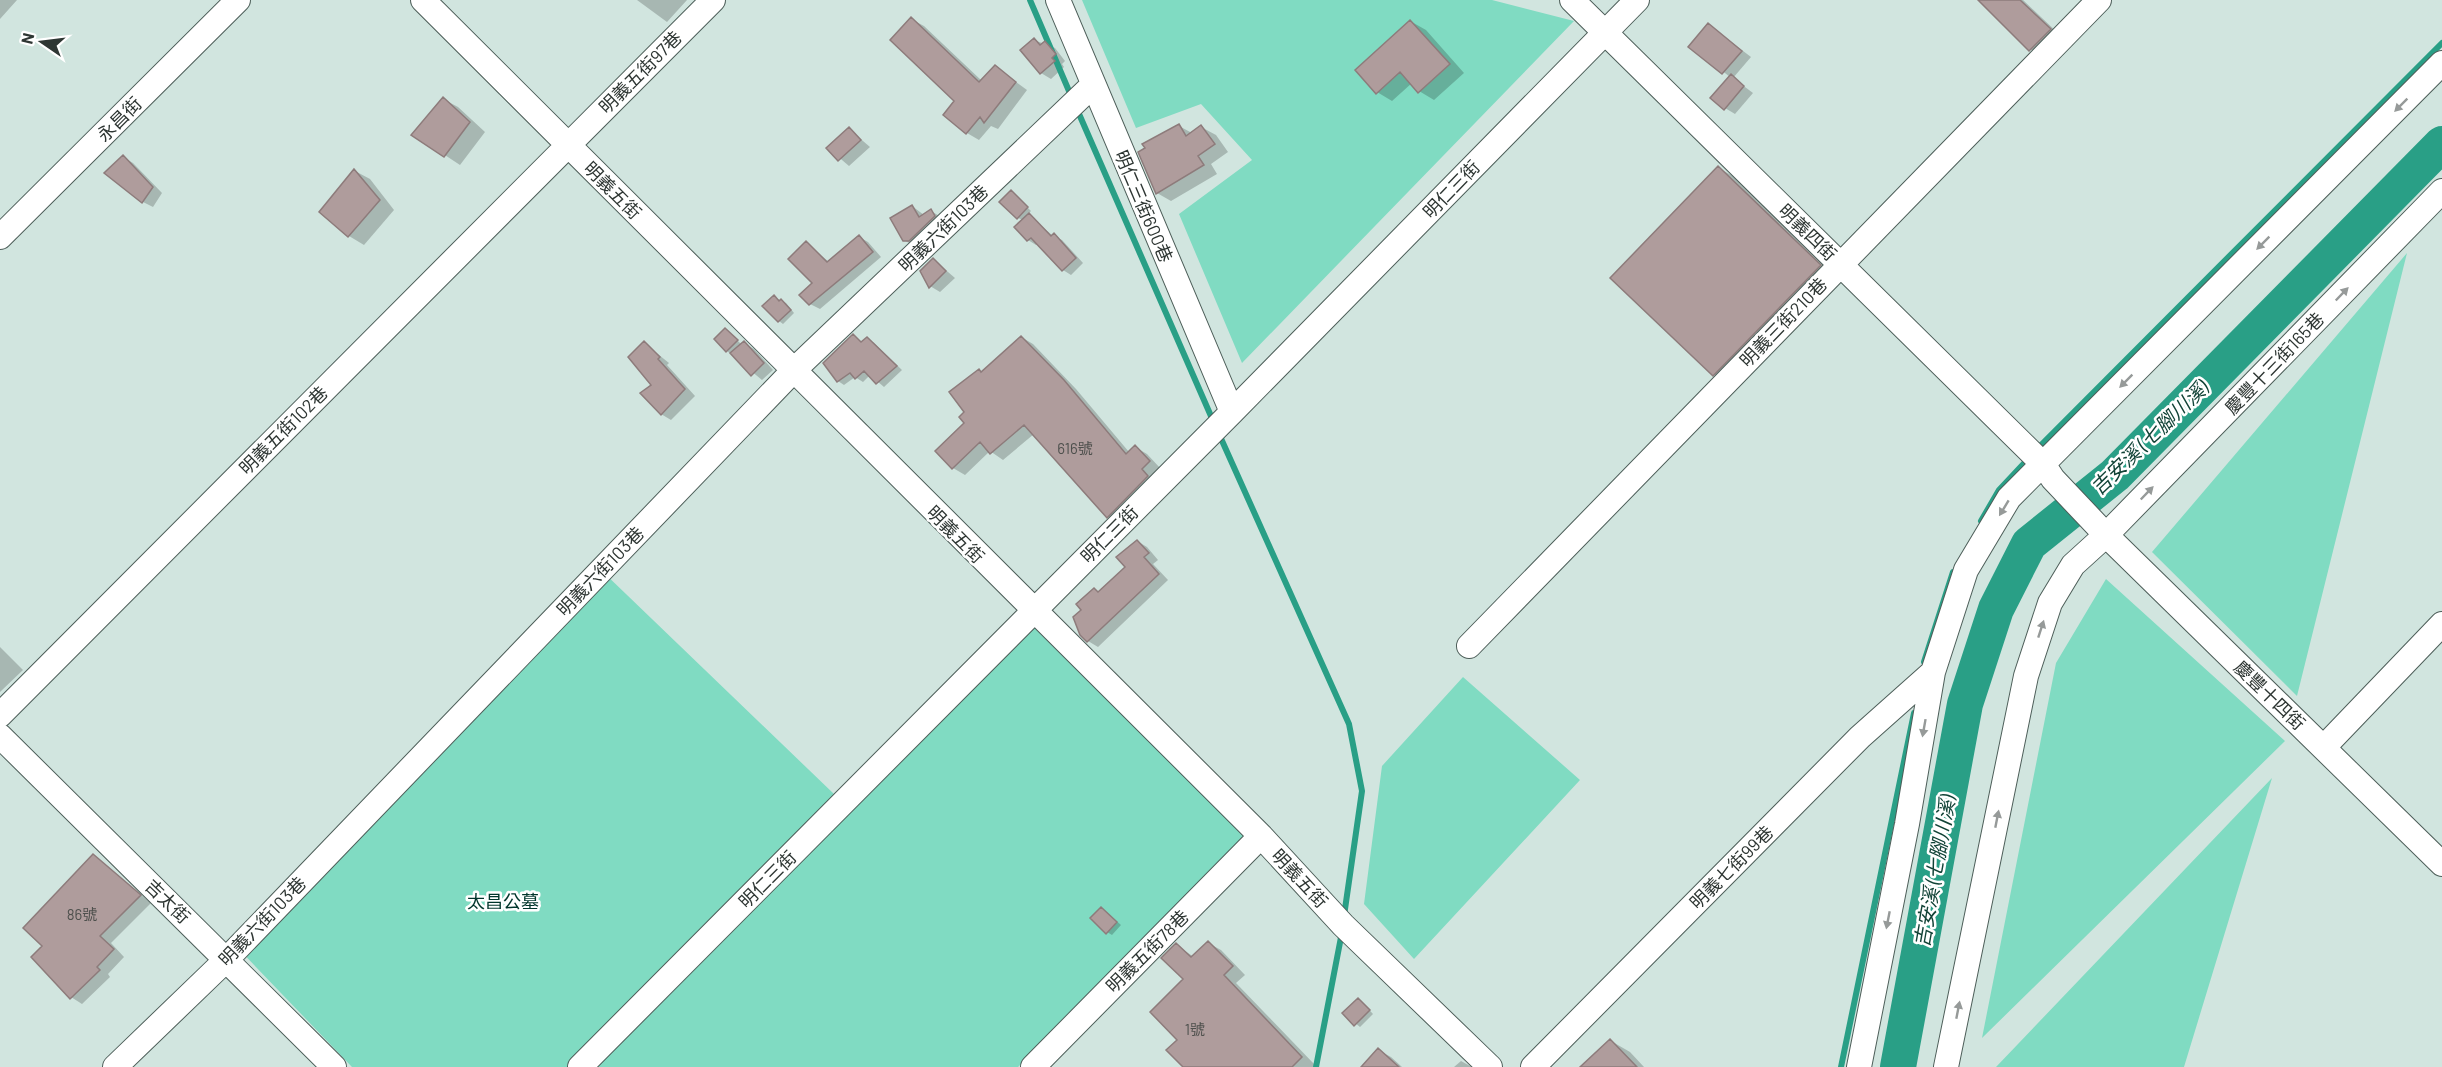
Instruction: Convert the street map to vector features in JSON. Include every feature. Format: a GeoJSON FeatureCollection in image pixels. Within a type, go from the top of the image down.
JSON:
{"type":"FeatureCollection","features":[{"type":"Feature","properties":{"kind":"street","name":"永昌街"},"geometry":{"type":"LineString","coordinates":[[0,237],[238,0]]}},
{"type":"Feature","properties":{"kind":"street","name":"明義五街"},"geometry":{"type":"LineString","coordinates":[[423,0],[1261,836],[1343,925],[1490,1067]]}},
{"type":"Feature","properties":{"kind":"street","name":"明義五街97巷"},"geometry":{"type":"LineString","coordinates":[[567,145],[713,0]]}},
{"type":"Feature","properties":{"kind":"street","name":"明仁三街600巷"},"geometry":{"type":"LineString","coordinates":[[1058,0],[1093,85],[1221,423]]}},
{"type":"Feature","properties":{"kind":"street","name":"明義四街"},"geometry":{"type":"LineString","coordinates":[[1572,0],[2048,472],[2102,531]]}},
{"type":"Feature","properties":{"kind":"street","name":"明仁三街"},"geometry":{"type":"LineString","coordinates":[[580,1067],[1221,423],[1637,0]]}},
{"type":"Feature","properties":{"kind":"street","name":"明義三街210巷"},"geometry":{"type":"LineString","coordinates":[[1469,646],[2099,0]]}},
{"type":"Feature","properties":{"kind":"street"},"geometry":{"type":"LineString","coordinates":[[1858,1067],[1907,824],[1933,672],[1966,570],[2009,498],[2048,472],[2442,63]]}},
{"type":"Feature","properties":{"kind":"street","name":"明義六街103巷"},"geometry":{"type":"LineString","coordinates":[[115,1067],[226,959],[793,371],[1093,85]]}},
{"type":"Feature","properties":{"kind":"street","name":"明義五街102巷"},"geometry":{"type":"LineString","coordinates":[[0,715],[567,145]]}},
{"type":"Feature","properties":{"kind":"street","name":"慶豐十三街165巷"},"geometry":{"type":"LineString","coordinates":[[1946,1067],[2026,676],[2050,603],[2073,565],[2102,531],[2442,191]]}},
{"type":"Feature","properties":{"kind":"street","name":"慶豐十四街"},"geometry":{"type":"LineString","coordinates":[[2102,531],[2442,864]]}},
{"type":"Feature","properties":{"kind":"street"},"geometry":{"type":"LineString","coordinates":[[2324,747],[2442,624]]}},
{"type":"Feature","properties":{"kind":"street","name":"明義七街99巷"},"geometry":{"type":"LineString","coordinates":[[1533,1067],[1860,737],[1933,672]]}},
{"type":"Feature","properties":{"kind":"street","name":"吉太街"},"geometry":{"type":"LineString","coordinates":[[0,736],[334,1067]]}},
{"type":"Feature","properties":{"kind":"street","name":"明義五街78巷"},"geometry":{"type":"LineString","coordinates":[[1033,1067],[1261,836]]}},
{"type":"Feature","properties":{"kind":"green space"},"geometry":{"type":"Polygon","coordinates":[[[1082,0],[1492,0],[1574,21],[1242,363],[1179,214],[1252,160],[1201,104],[1136,128],[1082,0]]]}},
{"type":"Feature","properties":{"kind":"green space"},"geometry":{"type":"Polygon","coordinates":[[[2407,253],[2297,696],[2152,552],[2407,253]]]}},
{"type":"Feature","properties":{"kind":"green space","name":"太昌公墓"},"geometry":{"type":"Polygon","coordinates":[[[600,569],[834,794],[571,1067],[352,1067],[233,943],[600,569]]]}},
{"type":"Feature","properties":{"kind":"green space"},"geometry":{"type":"Polygon","coordinates":[[[2106,579],[2285,741],[1982,1038],[2056,663],[2106,579]]]}},
{"type":"Feature","properties":{"kind":"green space"},"geometry":{"type":"Polygon","coordinates":[[[1032,619],[1253,835],[1018,1067],[594,1067],[1032,619]]]}},
{"type":"Feature","properties":{"kind":"green space"},"geometry":{"type":"Polygon","coordinates":[[[1463,677],[1580,780],[1414,959],[1364,904],[1382,766],[1463,677]]]}},
{"type":"Feature","properties":{"kind":"green space"},"geometry":{"type":"Polygon","coordinates":[[[2272,778],[2184,1067],[1996,1067],[2272,778]]]}},
{"type":"Feature","properties":{"kind":"building"},"geometry":{"type":"Polygon","coordinates":[[[1978,0],[2020,0],[2051,29],[2029,51],[1978,0]]]}},
{"type":"Feature","properties":{"kind":"building"},"geometry":{"type":"Polygon","coordinates":[[[911,17],[979,82],[995,65],[1016,82],[984,123],[980,117],[966,134],[943,115],[954,101],[890,40],[911,17]]]}},
{"type":"Feature","properties":{"kind":"building"},"geometry":{"type":"Polygon","coordinates":[[[1410,20],[1450,64],[1418,93],[1400,72],[1376,94],[1355,70],[1410,20]]]}},
{"type":"Feature","properties":{"kind":"building"},"geometry":{"type":"Polygon","coordinates":[[[1708,23],[1742,51],[1722,74],[1688,47],[1708,23]]]}},
{"type":"Feature","properties":{"kind":"building"},"geometry":{"type":"Polygon","coordinates":[[[1034,38],[1040,45],[1045,41],[1056,54],[1052,58],[1055,61],[1040,74],[1020,50],[1034,38]]]}},
{"type":"Feature","properties":{"kind":"building"},"geometry":{"type":"Polygon","coordinates":[[[1731,74],[1744,86],[1724,110],[1710,98],[1731,74]]]}},
{"type":"Feature","properties":{"kind":"building"},"geometry":{"type":"Polygon","coordinates":[[[443,97],[470,122],[444,157],[411,135],[443,97]]]}},
{"type":"Feature","properties":{"kind":"building"},"geometry":{"type":"Polygon","coordinates":[[[1179,124],[1186,136],[1201,125],[1215,144],[1198,156],[1204,165],[1156,194],[1138,152],[1145,148],[1142,144],[1179,124]]]}},
{"type":"Feature","properties":{"kind":"building"},"geometry":{"type":"Polygon","coordinates":[[[849,127],[861,140],[838,161],[826,148],[849,127]]]}},
{"type":"Feature","properties":{"kind":"building"},"geometry":{"type":"Polygon","coordinates":[[[123,155],[153,187],[142,203],[104,173],[123,155]]]}},
{"type":"Feature","properties":{"kind":"building"},"geometry":{"type":"Polygon","coordinates":[[[1718,166],[1821,265],[1713,376],[1610,278],[1718,166]]]}},
{"type":"Feature","properties":{"kind":"building"},"geometry":{"type":"Polygon","coordinates":[[[354,169],[380,200],[348,237],[319,212],[354,169]]]}},
{"type":"Feature","properties":{"kind":"building"},"geometry":{"type":"Polygon","coordinates":[[[1011,190],[1028,207],[1017,219],[999,202],[1011,190]]]}},
{"type":"Feature","properties":{"kind":"building"},"geometry":{"type":"Polygon","coordinates":[[[912,205],[919,217],[931,209],[935,216],[909,241],[903,241],[890,218],[912,205]]]}},
{"type":"Feature","properties":{"kind":"building"},"geometry":{"type":"Polygon","coordinates":[[[1029,213],[1051,236],[1054,233],[1076,258],[1062,271],[1031,238],[1027,241],[1014,227],[1029,213]]]}},
{"type":"Feature","properties":{"kind":"building"},"geometry":{"type":"Polygon","coordinates":[[[859,235],[873,252],[809,305],[799,295],[812,283],[788,259],[806,241],[827,262],[859,235]]]}},
{"type":"Feature","properties":{"kind":"building"},"geometry":{"type":"Polygon","coordinates":[[[933,258],[946,271],[929,288],[920,271],[933,258]]]}},
{"type":"Feature","properties":{"kind":"building"},"geometry":{"type":"Polygon","coordinates":[[[774,295],[791,310],[778,322],[762,306],[774,295]]]}},
{"type":"Feature","properties":{"kind":"building"},"geometry":{"type":"Polygon","coordinates":[[[725,328],[738,340],[726,352],[714,339],[725,328]]]}},
{"type":"Feature","properties":{"kind":"building"},"geometry":{"type":"Polygon","coordinates":[[[853,334],[861,342],[867,337],[897,366],[876,384],[864,371],[855,379],[850,373],[837,382],[823,363],[853,334]]]}},
{"type":"Feature","properties":{"kind":"building"},"geometry":{"type":"Polygon","coordinates":[[[1021,336],[1064,380],[1126,454],[1135,445],[1150,461],[1142,469],[1148,476],[1107,518],[1024,425],[990,454],[980,442],[952,469],[935,451],[964,423],[959,417],[964,412],[949,392],[979,369],[981,372],[1021,336]]]}},
{"type":"Feature","properties":{"kind":"building"},"geometry":{"type":"Polygon","coordinates":[[[644,341],[685,389],[661,415],[640,393],[651,385],[628,357],[644,341]]]}},
{"type":"Feature","properties":{"kind":"building"},"geometry":{"type":"Polygon","coordinates":[[[744,341],[764,363],[751,376],[730,353],[744,341]]]}},
{"type":"Feature","properties":{"kind":"building"},"geometry":{"type":"Polygon","coordinates":[[[1137,540],[1149,553],[1144,557],[1159,574],[1087,642],[1080,635],[1073,617],[1081,610],[1076,604],[1094,588],[1098,592],[1125,567],[1116,557],[1137,540]]]}},
{"type":"Feature","properties":{"kind":"building"},"geometry":{"type":"Polygon","coordinates":[[[93,854],[141,895],[100,936],[114,949],[97,967],[100,970],[70,999],[31,957],[42,946],[23,928],[93,854]]]}},
{"type":"Feature","properties":{"kind":"building"},"geometry":{"type":"Polygon","coordinates":[[[1101,907],[1117,922],[1106,934],[1090,918],[1101,907]]]}},
{"type":"Feature","properties":{"kind":"building"},"geometry":{"type":"Polygon","coordinates":[[[1208,941],[1233,966],[1224,975],[1302,1057],[1292,1067],[1183,1067],[1166,1050],[1177,1040],[1150,1012],[1183,979],[1161,958],[1176,943],[1191,957],[1208,941]]]}},
{"type":"Feature","properties":{"kind":"building"},"geometry":{"type":"Polygon","coordinates":[[[1358,998],[1370,1010],[1354,1026],[1342,1013],[1358,998]]]}},
{"type":"Feature","properties":{"kind":"building"},"geometry":{"type":"Polygon","coordinates":[[[1610,1039],[1637,1067],[1580,1067],[1610,1039]]]}},
{"type":"Feature","properties":{"kind":"building"},"geometry":{"type":"Polygon","coordinates":[[[1378,1048],[1399,1067],[1361,1067],[1378,1048]]]}},
{"type":"Feature","properties":{"kind":"waterway"},"geometry":{"type":"LineString","coordinates":[[1030,0],[1072,98]]}},
{"type":"Feature","properties":{"kind":"waterway"},"geometry":{"type":"LineString","coordinates":[[2036,450],[2442,43]]}},
{"type":"Feature","properties":{"kind":"waterway"},"geometry":{"type":"LineString","coordinates":[[1076,107],[1214,423]]}},
{"type":"Feature","properties":{"kind":"waterway","name":"吉安溪 (七腳川溪)"},"geometry":{"type":"LineString","coordinates":[[1898,1067],[1965,704],[1996,609],[2029,544],[2115,475],[2442,144]]}},
{"type":"Feature","properties":{"kind":"waterway"},"geometry":{"type":"LineString","coordinates":[[1219,434],[1349,724],[1362,791],[1344,916]]}},
{"type":"Feature","properties":{"kind":"waterway"},"geometry":{"type":"LineString","coordinates":[[1981,521],[1999,490],[2029,458]]}},
{"type":"Feature","properties":{"kind":"waterway"},"geometry":{"type":"LineString","coordinates":[[1924,662],[1953,572]]}},
{"type":"Feature","properties":{"kind":"waterway"},"geometry":{"type":"LineString","coordinates":[[1841,1067],[1914,713]]}},
{"type":"Feature","properties":{"kind":"waterway"},"geometry":{"type":"LineString","coordinates":[[1316,1067],[1342,932]]}}]}
